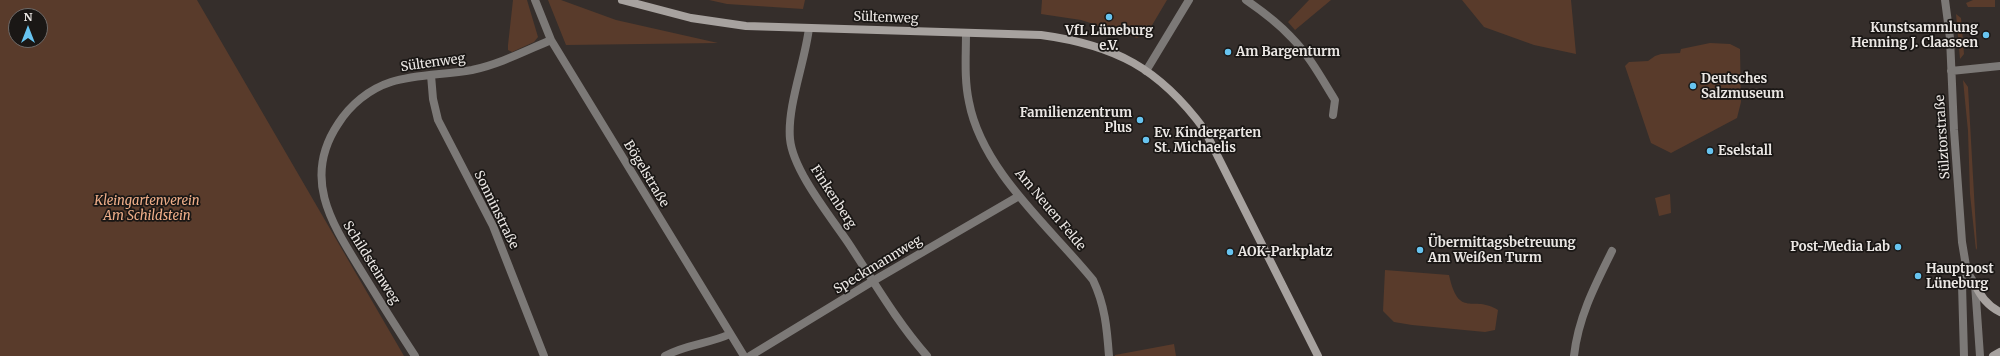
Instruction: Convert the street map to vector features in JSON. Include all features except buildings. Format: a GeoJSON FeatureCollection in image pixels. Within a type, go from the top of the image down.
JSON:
{"type":"FeatureCollection","features":[{"type":"Feature","properties":{"kind":"main road","name":"Sültenweg"},"geometry":{"type":"LineString","coordinates":[[622,0],[691,18],[746,26],[1041,35],[1070,39],[1106,49],[1146,71],[1172,92],[1188,108],[1204,129],[1318,356]]}},
{"type":"Feature","properties":{"kind":"main road"},"geometry":{"type":"LineString","coordinates":[[1975,284],[1980,295],[1990,306],[2000,312]]}},
{"type":"Feature","properties":{"kind":"main road"},"geometry":{"type":"LineString","coordinates":[[1994,356],[2000,352]]}},
{"type":"Feature","properties":{"kind":"street","name":"Bögelstraße"},"geometry":{"type":"LineString","coordinates":[[535,0],[551,40],[744,356]]}},
{"type":"Feature","properties":{"kind":"street"},"geometry":{"type":"LineString","coordinates":[[1146,71],[1188,0]]}},
{"type":"Feature","properties":{"kind":"street"},"geometry":{"type":"LineString","coordinates":[[1246,0],[1272,18],[1292,38],[1335,100],[1333,115]]}},
{"type":"Feature","properties":{"kind":"street","name":"Sülztorstraße"},"geometry":{"type":"LineString","coordinates":[[1945,0],[1962,242],[1967,272],[1975,284],[1980,356]]}},
{"type":"Feature","properties":{"kind":"street","name":"Finkenberg"},"geometry":{"type":"LineString","coordinates":[[809,28],[791,121],[790,138],[794,154],[810,185],[873,281],[915,342],[927,356]]}},
{"type":"Feature","properties":{"kind":"street","name":"Am Neuen Felde"},"geometry":{"type":"LineString","coordinates":[[966,33],[965,80],[969,104],[976,126],[987,149],[1020,196],[1093,280],[1100,296],[1105,314],[1109,356]]}},
{"type":"Feature","properties":{"kind":"street","name":"Sültenweg"},"geometry":{"type":"LineString","coordinates":[[322,178],[326,149],[334,129],[346,111],[366,94],[390,82],[410,77],[471,70],[499,63],[551,40]]}},
{"type":"Feature","properties":{"kind":"street"},"geometry":{"type":"LineString","coordinates":[[1951,71],[2000,66]]}},
{"type":"Feature","properties":{"kind":"street","name":"Sonninstraße"},"geometry":{"type":"LineString","coordinates":[[431,75],[433,99],[438,120],[494,226],[544,356]]}},
{"type":"Feature","properties":{"kind":"street","name":"Schildsteinweg"},"geometry":{"type":"LineString","coordinates":[[322,178],[324,200],[331,220],[415,356]]}},
{"type":"Feature","properties":{"kind":"street","name":"Speckmannweg"},"geometry":{"type":"LineString","coordinates":[[750,356],[873,281],[1020,196]]}},
{"type":"Feature","properties":{"kind":"street"},"geometry":{"type":"LineString","coordinates":[[1574,356],[1576,340],[1587,302],[1612,251]]}},
{"type":"Feature","properties":{"kind":"street","name":"Sülztorstraße"},"geometry":{"type":"LineString","coordinates":[[1964,356],[1962,284],[1967,272]]}},
{"type":"Feature","properties":{"kind":"street"},"geometry":{"type":"LineString","coordinates":[[665,356],[687,345],[717,340],[730,334]]}},
{"type":"Feature","properties":{"kind":"green space","name":"Kleingartenverein Am Schildstein"},"geometry":{"type":"Polygon","coordinates":[[[0,0],[197,0],[404,356],[0,356],[0,0]]]}},
{"type":"Feature","properties":{"kind":"green space"},"geometry":{"type":"Polygon","coordinates":[[[513,0],[527,0],[538,37],[534,42],[512,52],[508,50],[508,45],[513,0]]]}},
{"type":"Feature","properties":{"kind":"green space"},"geometry":{"type":"Polygon","coordinates":[[[548,0],[561,0],[616,20],[718,43],[566,45],[548,0]]]}},
{"type":"Feature","properties":{"kind":"green space"},"geometry":{"type":"Polygon","coordinates":[[[709,0],[805,0],[803,9],[727,4],[709,0]]]}},
{"type":"Feature","properties":{"kind":"green space","name":"VfL Lüneburg e.V."},"geometry":{"type":"Polygon","coordinates":[[[1042,0],[1167,0],[1148,32],[1137,38],[1081,20],[1041,14],[1042,0]]]}},
{"type":"Feature","properties":{"kind":"green space"},"geometry":{"type":"Polygon","coordinates":[[[1309,0],[1331,0],[1295,30],[1288,22],[1309,0]]]}},
{"type":"Feature","properties":{"kind":"green space"},"geometry":{"type":"Polygon","coordinates":[[[1462,0],[1571,0],[1576,54],[1534,45],[1484,27],[1462,0]]]}},
{"type":"Feature","properties":{"kind":"green space"},"geometry":{"type":"Polygon","coordinates":[[[1973,0],[1995,0],[1995,7],[1968,7],[1966,3],[1973,0]]]}},
{"type":"Feature","properties":{"kind":"green space"},"geometry":{"type":"Polygon","coordinates":[[[1956,14],[1961,18],[1964,54],[1960,59],[1956,14]]]}},
{"type":"Feature","properties":{"kind":"green space"},"geometry":{"type":"Polygon","coordinates":[[[1710,43],[1730,44],[1740,49],[1741,102],[1737,118],[1671,153],[1651,143],[1625,66],[1629,62],[1648,61],[1661,54],[1680,53],[1681,49],[1710,43]]]}},
{"type":"Feature","properties":{"kind":"green space"},"geometry":{"type":"Polygon","coordinates":[[[1963,80],[1968,87],[1976,250],[1970,194],[1968,131],[1963,80]]]}},
{"type":"Feature","properties":{"kind":"green space"},"geometry":{"type":"Polygon","coordinates":[[[1670,194],[1671,213],[1659,216],[1655,198],[1670,194]]]}},
{"type":"Feature","properties":{"kind":"green space"},"geometry":{"type":"Polygon","coordinates":[[[1385,270],[1449,275],[1453,289],[1457,297],[1462,302],[1481,304],[1498,310],[1495,330],[1485,332],[1394,322],[1383,311],[1385,270]]]}},
{"type":"Feature","properties":{"kind":"green space"},"geometry":{"type":"Polygon","coordinates":[[[1174,344],[1176,356],[1115,356],[1115,355],[1174,344]]]}},
{"type":"Feature","properties":{"kind":"place","name":"VfL Lüneburg e.V."},"geometry":{"type":"Point","coordinates":[1109,17]}},
{"type":"Feature","properties":{"kind":"place","name":"Kunstsammlung Henning J. Claassen"},"geometry":{"type":"Point","coordinates":[1986,35]}},
{"type":"Feature","properties":{"kind":"place","name":"Am Bargenturm"},"geometry":{"type":"Point","coordinates":[1228,52]}},
{"type":"Feature","properties":{"kind":"place","name":"Deutsches Salzmuseum"},"geometry":{"type":"Point","coordinates":[1693,86]}},
{"type":"Feature","properties":{"kind":"place","name":"Familienzentrum Plus"},"geometry":{"type":"Point","coordinates":[1140,120]}},
{"type":"Feature","properties":{"kind":"place","name":"Ev. Kindergarten St. Michaelis"},"geometry":{"type":"Point","coordinates":[1146,140]}},
{"type":"Feature","properties":{"kind":"place","name":"Eselstall"},"geometry":{"type":"Point","coordinates":[1710,151]}},
{"type":"Feature","properties":{"kind":"place","name":"Post-Media Lab"},"geometry":{"type":"Point","coordinates":[1898,247]}},
{"type":"Feature","properties":{"kind":"place","name":"Übermittagsbetreuung Am Weißen Turm"},"geometry":{"type":"Point","coordinates":[1420,250]}},
{"type":"Feature","properties":{"kind":"place","name":"AOK-Parkplatz"},"geometry":{"type":"Point","coordinates":[1230,252]}},
{"type":"Feature","properties":{"kind":"place","name":"Hauptpost Lüneburg"},"geometry":{"type":"Point","coordinates":[1918,276]}}]}
